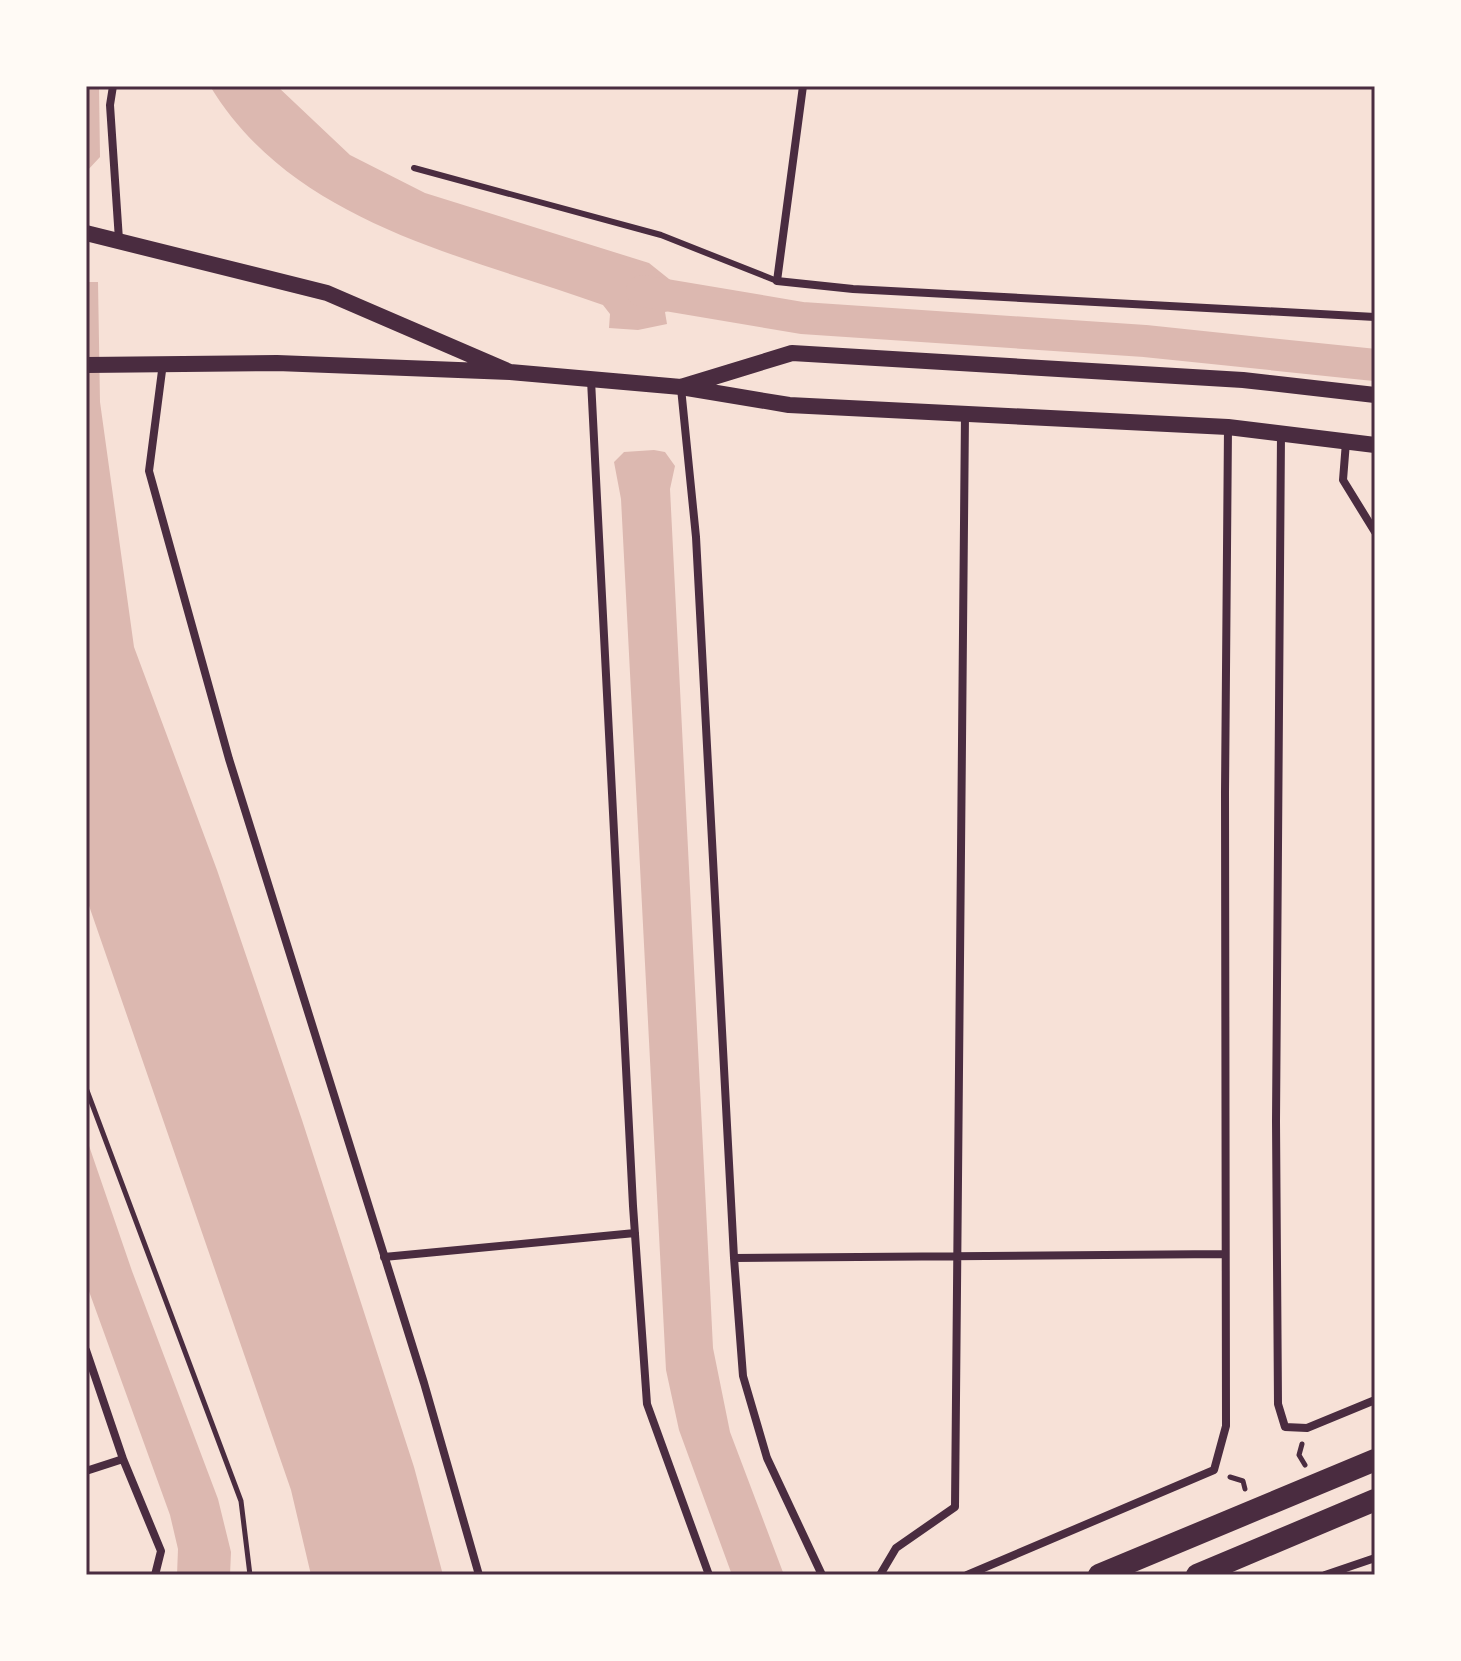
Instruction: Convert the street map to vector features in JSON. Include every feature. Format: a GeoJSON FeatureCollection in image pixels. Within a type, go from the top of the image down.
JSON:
{"type":"FeatureCollection","features":[{"type":"Feature","properties":{"kind":"highway"},"geometry":{"type":"LineString","coordinates":[[1099,1575],[1375,1460]]}},
{"type":"Feature","properties":{"kind":"highway"},"geometry":{"type":"LineString","coordinates":[[1197,1575],[1227,1569],[1375,1500]]}},
{"type":"Feature","properties":{"kind":"main road"},"geometry":{"type":"LineString","coordinates":[[86,233],[327,293],[510,372]]}},
{"type":"Feature","properties":{"kind":"main road"},"geometry":{"type":"LineString","coordinates":[[681,387],[792,353],[1243,380],[1375,395]]}},
{"type":"Feature","properties":{"kind":"main road"},"geometry":{"type":"LineString","coordinates":[[86,365],[163,362],[510,372],[681,387],[789,405],[1228,427],[1375,445]]}},
{"type":"Feature","properties":{"kind":"street"},"geometry":{"type":"LineString","coordinates":[[113,86],[110,105],[120,241]]}},
{"type":"Feature","properties":{"kind":"street"},"geometry":{"type":"LineString","coordinates":[[803,86],[777,281],[853,289],[1375,317]]}},
{"type":"Feature","properties":{"kind":"street"},"geometry":{"type":"LineString","coordinates":[[163,362],[149,471],[229,759],[479,1575]]}},
{"type":"Feature","properties":{"kind":"street"},"geometry":{"type":"LineString","coordinates":[[591,379],[635,1233],[647,1404],[709,1575]]}},
{"type":"Feature","properties":{"kind":"street"},"geometry":{"type":"LineString","coordinates":[[681,387],[696,537],[743,1376],[767,1458],[822,1575]]}},
{"type":"Feature","properties":{"kind":"street"},"geometry":{"type":"LineString","coordinates":[[880,1575],[896,1548],[955,1507],[965,414]]}},
{"type":"Feature","properties":{"kind":"street"},"geometry":{"type":"LineString","coordinates":[[967,1575],[1214,1470],[1226,1426],[1228,427]]}},
{"type":"Feature","properties":{"kind":"street"},"geometry":{"type":"LineString","coordinates":[[1281,432],[1276,1106],[1278,1404],[1285,1427],[1307,1428],[1375,1400]]}},
{"type":"Feature","properties":{"kind":"street"},"geometry":{"type":"LineString","coordinates":[[1346,441],[1343,480],[1375,532]]}},
{"type":"Feature","properties":{"kind":"street"},"geometry":{"type":"LineString","coordinates":[[384,1257],[635,1233]]}},
{"type":"Feature","properties":{"kind":"street"},"geometry":{"type":"LineString","coordinates":[[734,1258],[1224,1254]]}},
{"type":"Feature","properties":{"kind":"street"},"geometry":{"type":"LineString","coordinates":[[86,1350],[123,1459],[161,1551],[155,1575]]}},
{"type":"Feature","properties":{"kind":"street"},"geometry":{"type":"LineString","coordinates":[[86,1471],[123,1459]]}},
{"type":"Feature","properties":{"kind":"street"},"geometry":{"type":"LineString","coordinates":[[1325,1575],[1375,1558]]}},
{"type":"Feature","properties":{"kind":"lane"},"geometry":{"type":"LineString","coordinates":[[414,168],[661,235],[777,281]]}},
{"type":"Feature","properties":{"kind":"path"},"geometry":{"type":"LineString","coordinates":[[86,1088],[241,1501],[250,1575]]}},
{"type":"Feature","properties":{"kind":"shaded area"},"geometry":{"type":"Polygon","coordinates":[[[86,86],[99,86],[100,157],[86,172],[86,86]]]}},
{"type":"Feature","properties":{"kind":"shaded area"},"geometry":{"type":"Polygon","coordinates":[[[210,86],[277,86],[350,155],[425,193],[649,263],[684,291],[683,306],[665,312],[667,324],[638,330],[609,328],[610,314],[603,305],[439,250],[385,228],[334,202],[287,171],[245,133],[210,86]]]}},
{"type":"Feature","properties":{"kind":"shaded area"},"geometry":{"type":"Polygon","coordinates":[[[86,282],[98,282],[100,402],[134,647],[217,870],[302,1120],[414,1467],[443,1575],[311,1575],[291,1490],[86,897],[86,282]]]}},
{"type":"Feature","properties":{"kind":"shaded area"},"geometry":{"type":"Polygon","coordinates":[[[624,452],[665,452],[675,466],[670,489],[713,1348],[730,1432],[784,1575],[732,1575],[679,1430],[666,1370],[621,499],[614,462],[624,452]]]}},
{"type":"Feature","properties":{"kind":"shaded area"},"geometry":{"type":"Polygon","coordinates":[[[86,1137],[132,1271],[218,1499],[231,1552],[230,1575],[177,1575],[178,1549],[170,1515],[86,1283],[86,1137]]]}},
{"type":"Feature","properties":{"kind":"waterway"},"geometry":{"type":"LineString","coordinates":[[642,291],[802,318],[1145,341],[1375,365]]}}]}
